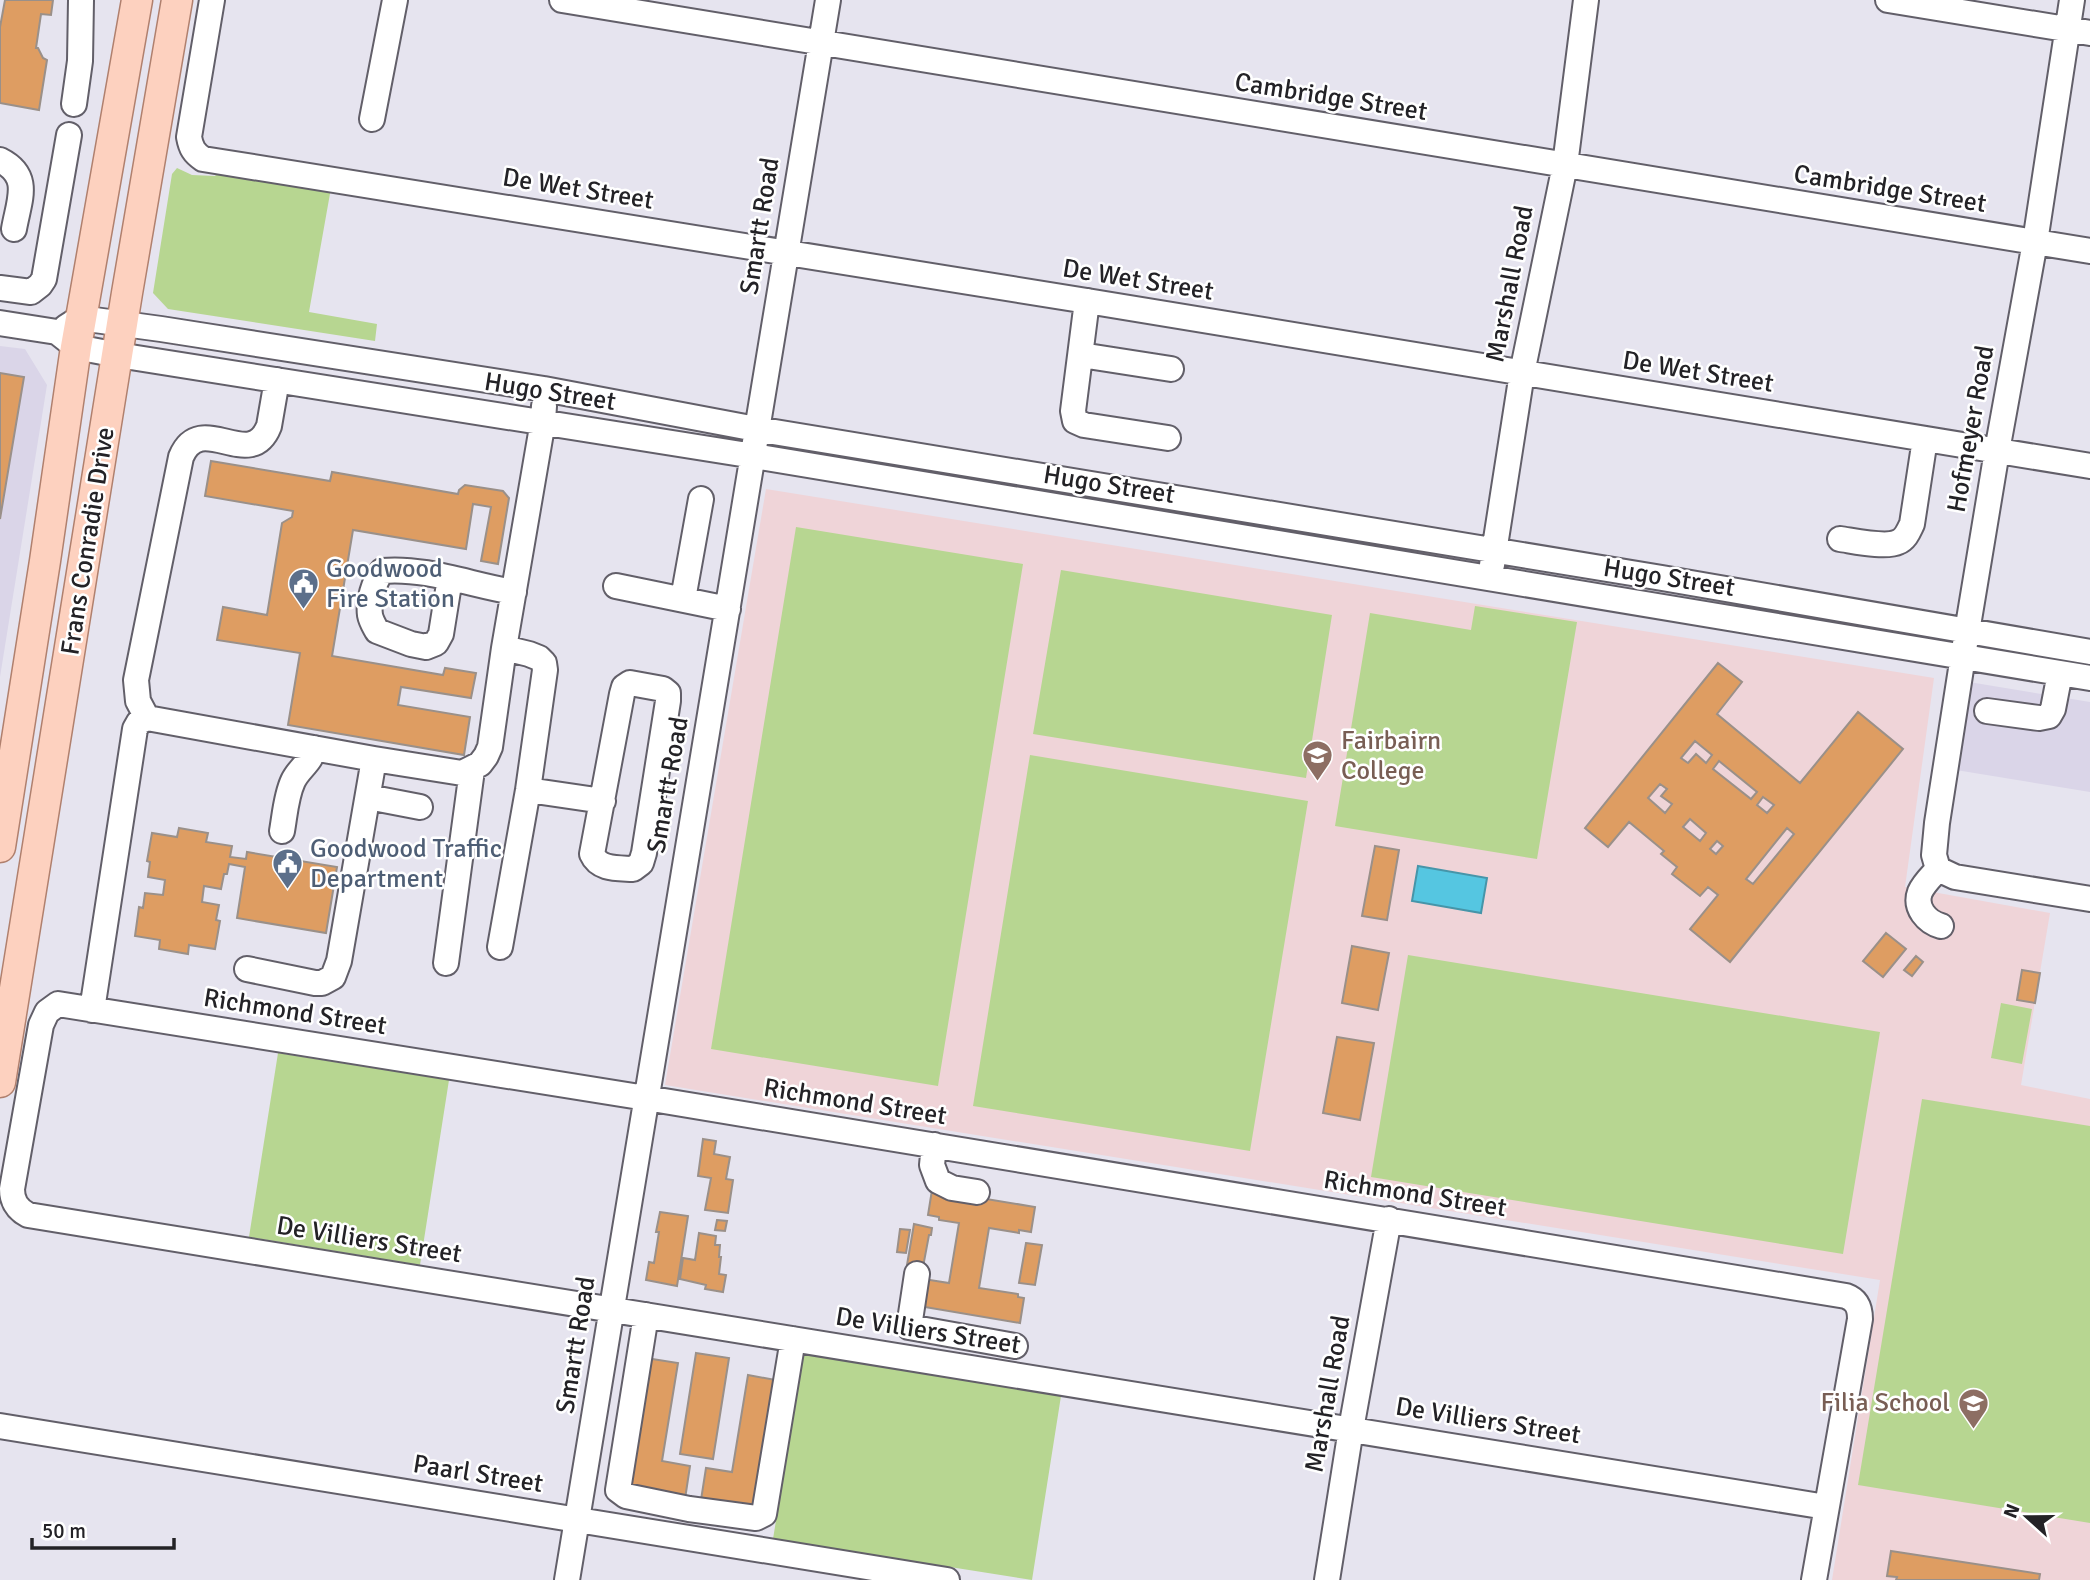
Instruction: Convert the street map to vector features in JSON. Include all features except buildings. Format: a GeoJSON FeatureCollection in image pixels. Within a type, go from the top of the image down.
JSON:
{"type":"FeatureCollection","features":[{"type":"Feature","properties":{"kind":"main road"},"geometry":{"type":"LineString","coordinates":[[121,0],[124,70]]}},
{"type":"Feature","properties":{"kind":"main road","name":"Frans Conradie Drive"},"geometry":{"type":"LineString","coordinates":[[0,847],[45,561],[71,333],[137,0]]}},
{"type":"Feature","properties":{"kind":"main road","name":"Frans Conradie Drive"},"geometry":{"type":"LineString","coordinates":[[0,1082],[177,0]]}},
{"type":"Feature","properties":{"kind":"street"},"geometry":{"type":"LineString","coordinates":[[74,104],[80,61],[81,0]]}},
{"type":"Feature","properties":{"kind":"street","name":"De Wet Street"},"geometry":{"type":"LineString","coordinates":[[212,0],[189,137],[190,146],[204,159],[2090,466]]}},
{"type":"Feature","properties":{"kind":"street"},"geometry":{"type":"LineString","coordinates":[[372,119],[395,0]]}},
{"type":"Feature","properties":{"kind":"street","name":"Cambridge Street"},"geometry":{"type":"LineString","coordinates":[[562,0],[2090,251]]}},
{"type":"Feature","properties":{"kind":"street","name":"Smartt Road"},"geometry":{"type":"LineString","coordinates":[[567,1580],[828,0]]}},
{"type":"Feature","properties":{"kind":"street","name":"Marshall Road"},"geometry":{"type":"LineString","coordinates":[[1491,579],[1493,551],[1522,373],[1564,165],[1586,0]]}},
{"type":"Feature","properties":{"kind":"street"},"geometry":{"type":"LineString","coordinates":[[1888,0],[2079,31]]}},
{"type":"Feature","properties":{"kind":"street","name":"Hofmeyer Road"},"geometry":{"type":"LineString","coordinates":[[1938,869],[1934,855],[1937,823],[1997,451],[2035,243],[2079,31],[2072,0]]}},
{"type":"Feature","properties":{"kind":"street"},"geometry":{"type":"LineString","coordinates":[[0,288],[31,292],[44,279],[69,135]]}},
{"type":"Feature","properties":{"kind":"street"},"geometry":{"type":"LineString","coordinates":[[0,160],[19,175],[21,185],[14,229]]}},
{"type":"Feature","properties":{"kind":"street"},"geometry":{"type":"LineString","coordinates":[[1087,301],[1073,411],[1075,421],[1084,425],[1168,438]]}},
{"type":"Feature","properties":{"kind":"street"},"geometry":{"type":"LineString","coordinates":[[0,323],[71,333]]}},
{"type":"Feature","properties":{"kind":"street","name":"Hugo Street"},"geometry":{"type":"LineString","coordinates":[[71,333],[122,324],[544,389],[756,429],[1662,578],[2090,652]]}},
{"type":"Feature","properties":{"kind":"street","name":"Hugo Street"},"geometry":{"type":"LineString","coordinates":[[71,333],[118,355],[544,421],[2090,678]]}},
{"type":"Feature","properties":{"kind":"street"},"geometry":{"type":"LineString","coordinates":[[1080,355],[1171,369]]}},
{"type":"Feature","properties":{"kind":"street"},"geometry":{"type":"LineString","coordinates":[[417,401],[422,370]]}},
{"type":"Feature","properties":{"kind":"street"},"geometry":{"type":"LineString","coordinates":[[147,718],[138,701],[136,680],[184,448],[192,440],[202,437],[245,445],[253,445],[259,441],[266,433],[277,380]]}},
{"type":"Feature","properties":{"kind":"street"},"geometry":{"type":"LineString","coordinates":[[92,1010],[135,729],[139,722],[147,718],[374,760],[462,773],[472,770],[486,756],[490,747],[504,648],[544,421],[544,389]]}},
{"type":"Feature","properties":{"kind":"street"},"geometry":{"type":"LineString","coordinates":[[1840,539],[1884,544],[1898,543],[1906,536],[1912,524],[1925,439]]}},
{"type":"Feature","properties":{"kind":"street"},"geometry":{"type":"LineString","coordinates":[[683,599],[701,499]]}},
{"type":"Feature","properties":{"kind":"street"},"geometry":{"type":"LineString","coordinates":[[450,578],[514,592]]}},
{"type":"Feature","properties":{"kind":"street"},"geometry":{"type":"LineString","coordinates":[[1659,607],[1662,578]]}},
{"type":"Feature","properties":{"kind":"street"},"geometry":{"type":"LineString","coordinates":[[616,586],[728,609]]}},
{"type":"Feature","properties":{"kind":"street"},"geometry":{"type":"LineString","coordinates":[[500,947],[545,670],[544,663],[539,658],[504,648]]}},
{"type":"Feature","properties":{"kind":"street"},"geometry":{"type":"LineString","coordinates":[[1987,711],[2039,718],[2049,716],[2053,709],[2060,673]]}},
{"type":"Feature","properties":{"kind":"street"},"geometry":{"type":"LineString","coordinates":[[630,683],[663,689],[668,693],[668,701],[644,853],[640,863],[633,869],[603,866],[593,857],[603,801],[624,687],[630,683]]}},
{"type":"Feature","properties":{"kind":"street"},"geometry":{"type":"LineString","coordinates":[[282,831],[290,787],[296,774],[313,756],[314,748]]}},
{"type":"Feature","properties":{"kind":"street"},"geometry":{"type":"LineString","coordinates":[[247,969],[315,983],[322,983],[333,977],[339,961],[374,760]]}},
{"type":"Feature","properties":{"kind":"street"},"geometry":{"type":"LineString","coordinates":[[446,963],[472,770]]}},
{"type":"Feature","properties":{"kind":"street"},"geometry":{"type":"LineString","coordinates":[[527,790],[603,801]]}},
{"type":"Feature","properties":{"kind":"street"},"geometry":{"type":"LineString","coordinates":[[368,797],[420,807]]}},
{"type":"Feature","properties":{"kind":"street"},"geometry":{"type":"LineString","coordinates":[[1941,926],[1935,925],[1924,916],[1919,903],[1921,890],[1938,869],[1955,877],[2090,899]]}},
{"type":"Feature","properties":{"kind":"street","name":"Richmond Street"},"geometry":{"type":"LineString","coordinates":[[21,1212],[13,1201],[12,1189],[41,1025],[47,1012],[58,1004],[1389,1219],[1853,1298],[1860,1311],[1860,1319],[1826,1507]]}},
{"type":"Feature","properties":{"kind":"street"},"geometry":{"type":"LineString","coordinates":[[934,1145],[932,1165],[938,1181],[952,1188],[976,1192]]}},
{"type":"Feature","properties":{"kind":"street","name":"De Villiers Street"},"geometry":{"type":"LineString","coordinates":[[21,1212],[1826,1507]]}},
{"type":"Feature","properties":{"kind":"street","name":"Marshall Road"},"geometry":{"type":"LineString","coordinates":[[1327,1580],[1389,1219]]}},
{"type":"Feature","properties":{"kind":"street"},"geometry":{"type":"LineString","coordinates":[[904,1357],[917,1274]]}},
{"type":"Feature","properties":{"kind":"street"},"geometry":{"type":"LineString","coordinates":[[646,1315],[618,1490],[623,1495],[689,1508],[759,1518],[764,1514],[793,1339]]}},
{"type":"Feature","properties":{"kind":"street"},"geometry":{"type":"LineString","coordinates":[[909,1327],[1015,1346]]}},
{"type":"Feature","properties":{"kind":"street","name":"Paarl Street"},"geometry":{"type":"LineString","coordinates":[[0,1426],[947,1580]]}},
{"type":"Feature","properties":{"kind":"street"},"geometry":{"type":"LineString","coordinates":[[1814,1580],[1826,1507]]}},
{"type":"Feature","properties":{"kind":"street"},"geometry":{"type":"LineString","coordinates":[[688,1538],[689,1508]]}},
{"type":"Feature","properties":{"kind":"shaded area"},"geometry":{"type":"Polygon","coordinates":[[[0,346],[25,349],[47,385],[0,677],[0,346]]]}},
{"type":"Feature","properties":{"kind":"shaded area","name":"Fairbairn College"},"geometry":{"type":"Polygon","coordinates":[[[766,489],[1934,678],[1905,887],[2050,913],[2021,1085],[2090,1099],[2090,1580],[1832,1580],[1880,1280],[665,1085],[766,489]]]}},
{"type":"Feature","properties":{"kind":"shaded area"},"geometry":{"type":"Polygon","coordinates":[[[1969,682],[2090,702],[2090,792],[1956,770],[1969,682]]]}},
{"type":"Feature","properties":{"kind":"green space"},"geometry":{"type":"Polygon","coordinates":[[[177,168],[192,175],[215,176],[219,172],[331,188],[309,312],[377,324],[375,341],[168,309],[153,293],[172,174],[177,168]]]}},
{"type":"Feature","properties":{"kind":"green space"},"geometry":{"type":"Polygon","coordinates":[[[796,527],[1023,564],[938,1086],[711,1049],[796,527]]]}},
{"type":"Feature","properties":{"kind":"green space"},"geometry":{"type":"Polygon","coordinates":[[[1061,570],[1332,615],[1306,778],[1033,734],[1061,570]]]}},
{"type":"Feature","properties":{"kind":"green space"},"geometry":{"type":"Polygon","coordinates":[[[1475,606],[1577,622],[1537,859],[1335,826],[1370,613],[1471,630],[1475,606]]]}},
{"type":"Feature","properties":{"kind":"green space"},"geometry":{"type":"Polygon","coordinates":[[[1030,755],[1308,801],[1250,1151],[973,1106],[1030,755]]]}},
{"type":"Feature","properties":{"kind":"green space"},"geometry":{"type":"Polygon","coordinates":[[[1408,955],[1880,1032],[1843,1254],[1371,1177],[1408,955]]]}},
{"type":"Feature","properties":{"kind":"green space"},"geometry":{"type":"Polygon","coordinates":[[[2001,1003],[2032,1009],[2022,1064],[1991,1058],[2001,1003]]]}},
{"type":"Feature","properties":{"kind":"green space"},"geometry":{"type":"Polygon","coordinates":[[[278,1053],[449,1080],[420,1265],[249,1237],[278,1053]]]}},
{"type":"Feature","properties":{"kind":"green space","name":"Filia School"},"geometry":{"type":"Polygon","coordinates":[[[1922,1099],[2090,1126],[2090,1523],[1858,1485],[1922,1099]]]}},
{"type":"Feature","properties":{"kind":"green space"},"geometry":{"type":"Polygon","coordinates":[[[803,1354],[1061,1396],[1032,1580],[773,1539],[803,1354]]]}},
{"type":"Feature","properties":{"kind":"water"},"geometry":{"type":"Polygon","coordinates":[[[1418,866],[1487,878],[1481,913],[1412,901],[1418,866]]]}},
{"type":"Feature","properties":{"kind":"place","name":"Goodwood Fire Station"},"geometry":{"type":"Point","coordinates":[303,611]}},
{"type":"Feature","properties":{"kind":"place","name":"Fairbairn College"},"geometry":{"type":"Point","coordinates":[1318,783]}},
{"type":"Feature","properties":{"kind":"place","name":"Goodwood Traffic Department"},"geometry":{"type":"Point","coordinates":[287,891]}},
{"type":"Feature","properties":{"kind":"place","name":"Filia School"},"geometry":{"type":"Point","coordinates":[1973,1430]}}]}
